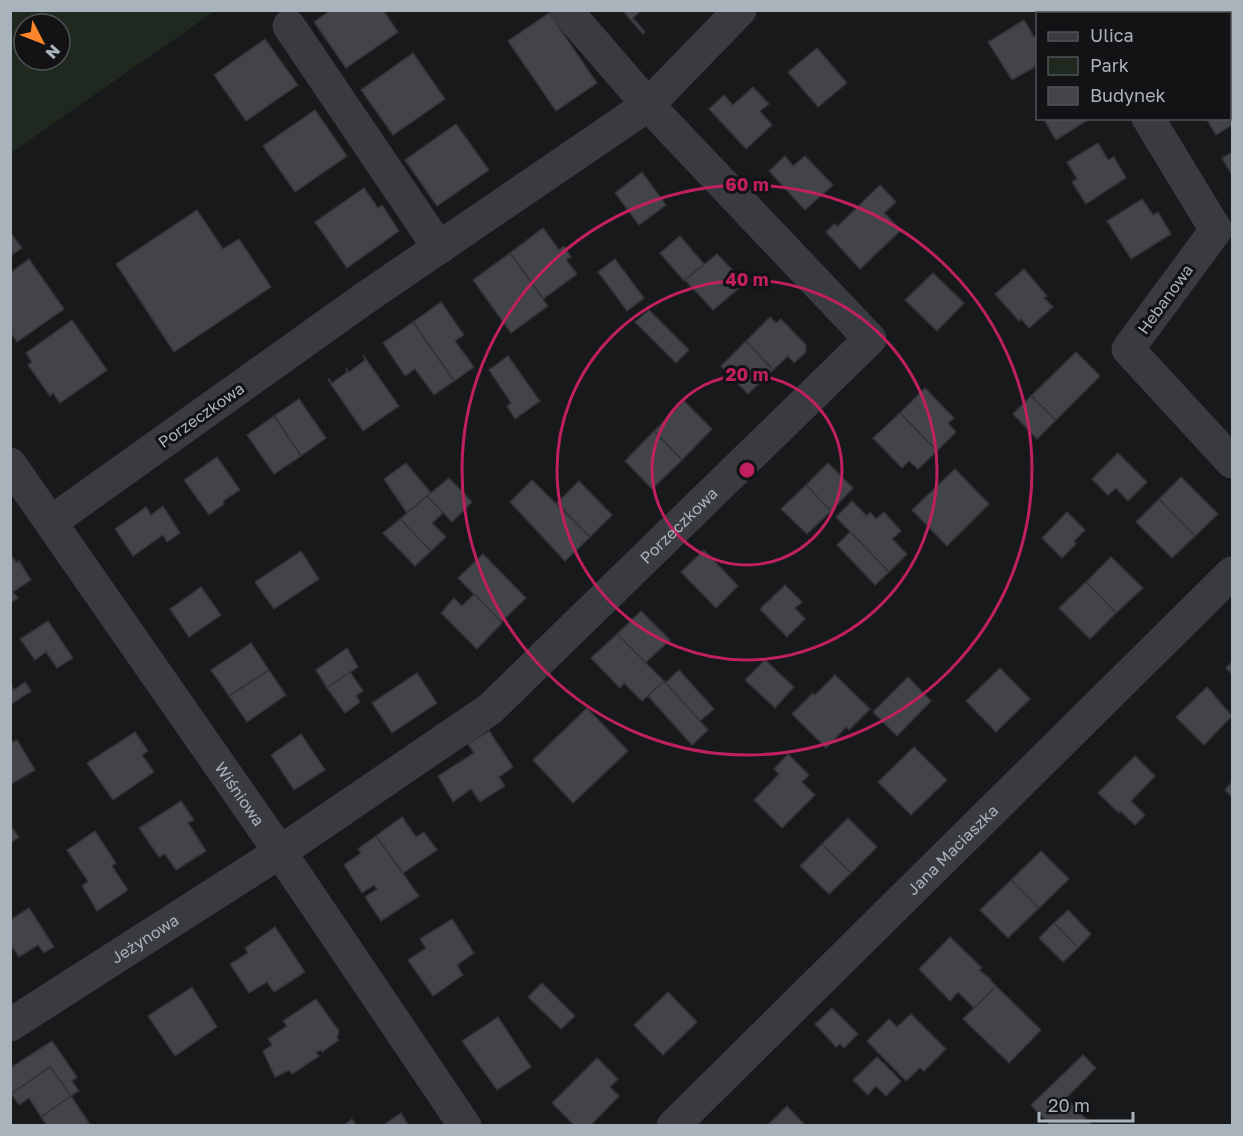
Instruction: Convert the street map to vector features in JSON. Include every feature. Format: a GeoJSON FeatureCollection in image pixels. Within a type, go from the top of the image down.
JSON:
{"type":"FeatureCollection","features":[{"type":"Feature","properties":{"kind":"street"},"geometry":{"type":"LineString","coordinates":[[566,10],[648,105]]}},
{"type":"Feature","properties":{"kind":"street","name":"Porzeczkowa"},"geometry":{"type":"LineString","coordinates":[[51,522],[365,298],[648,105],[740,10]]}},
{"type":"Feature","properties":{"kind":"street"},"geometry":{"type":"LineString","coordinates":[[289,26],[439,248]]}},
{"type":"Feature","properties":{"kind":"street","name":"Porzeczkowa"},"geometry":{"type":"LineString","coordinates":[[280,852],[490,709],[870,339],[648,105]]}},
{"type":"Feature","properties":{"kind":"street","name":"Hebanowa"},"geometry":{"type":"LineString","coordinates":[[1149,120],[1216,230],[1128,349],[1233,462]]}},
{"type":"Feature","properties":{"kind":"street","name":"Wiśniowa"},"geometry":{"type":"LineString","coordinates":[[15,482],[51,522],[280,852],[465,1125]]}},
{"type":"Feature","properties":{"kind":"street","name":"Jana Maciaszka"},"geometry":{"type":"LineString","coordinates":[[673,1125],[1233,573]]}},
{"type":"Feature","properties":{"kind":"street","name":"Jeżynowa"},"geometry":{"type":"LineString","coordinates":[[10,1025],[280,852]]}},
{"type":"Feature","properties":{"kind":"green space"},"geometry":{"type":"Polygon","coordinates":[[[11,10],[215,11],[11,153],[11,10]]]}},
{"type":"Feature","properties":{"kind":"building"},"geometry":{"type":"Polygon","coordinates":[[[331,10],[383,10],[398,32],[346,68],[314,22],[331,10]]]}},
{"type":"Feature","properties":{"kind":"building"},"geometry":{"type":"Polygon","coordinates":[[[622,10],[641,10],[633,18],[645,32],[643,34],[622,10]]]}},
{"type":"Feature","properties":{"kind":"building"},"geometry":{"type":"Polygon","coordinates":[[[549,13],[597,83],[556,111],[508,41],[549,13]]]}},
{"type":"Feature","properties":{"kind":"building"},"geometry":{"type":"Polygon","coordinates":[[[1024,20],[1034,37],[1036,36],[1036,66],[1012,80],[988,42],[1024,20]]]}},
{"type":"Feature","properties":{"kind":"building"},"geometry":{"type":"Polygon","coordinates":[[[265,39],[298,85],[246,121],[214,75],[265,39]]]}},
{"type":"Feature","properties":{"kind":"building"},"geometry":{"type":"Polygon","coordinates":[[[817,48],[847,83],[818,107],[788,72],[817,48]]]}},
{"type":"Feature","properties":{"kind":"building"},"geometry":{"type":"Polygon","coordinates":[[[413,53],[445,99],[393,135],[361,90],[413,53]]]}},
{"type":"Feature","properties":{"kind":"building"},"geometry":{"type":"Polygon","coordinates":[[[1231,73],[1232,125],[1216,135],[1207,120],[1231,120],[1231,73]]]}},
{"type":"Feature","properties":{"kind":"building"},"geometry":{"type":"Polygon","coordinates":[[[753,87],[769,104],[760,111],[772,125],[746,149],[709,109],[724,95],[733,105],[753,87]]]}},
{"type":"Feature","properties":{"kind":"building"},"geometry":{"type":"Polygon","coordinates":[[[315,110],[347,156],[295,192],[263,146],[315,110]]]}},
{"type":"Feature","properties":{"kind":"building"},"geometry":{"type":"Polygon","coordinates":[[[1044,120],[1088,120],[1056,140],[1044,120]]]}},
{"type":"Feature","properties":{"kind":"building"},"geometry":{"type":"Polygon","coordinates":[[[456,124],[489,170],[437,206],[405,160],[456,124]]]}},
{"type":"Feature","properties":{"kind":"building"},"geometry":{"type":"Polygon","coordinates":[[[1098,143],[1108,160],[1114,157],[1126,178],[1086,204],[1072,182],[1077,179],[1067,162],[1098,143]]]}},
{"type":"Feature","properties":{"kind":"building"},"geometry":{"type":"Polygon","coordinates":[[[1232,152],[1232,175],[1222,158],[1232,152]]]}},
{"type":"Feature","properties":{"kind":"building"},"geometry":{"type":"Polygon","coordinates":[[[785,156],[793,166],[805,156],[833,185],[805,210],[769,171],[785,156]]]}},
{"type":"Feature","properties":{"kind":"building"},"geometry":{"type":"Polygon","coordinates":[[[642,172],[666,205],[639,225],[615,193],[642,172]]]}},
{"type":"Feature","properties":{"kind":"building"},"geometry":{"type":"Polygon","coordinates":[[[880,185],[896,202],[884,213],[901,230],[860,269],[826,232],[834,224],[838,226],[880,185]]]}},
{"type":"Feature","properties":{"kind":"building"},"geometry":{"type":"Polygon","coordinates":[[[364,188],[378,208],[382,205],[399,231],[347,268],[315,222],[364,188]]]}},
{"type":"Feature","properties":{"kind":"building"},"geometry":{"type":"Polygon","coordinates":[[[1142,199],[1153,215],[1158,212],[1171,234],[1131,259],[1107,221],[1142,199]]]}},
{"type":"Feature","properties":{"kind":"building"},"geometry":{"type":"Polygon","coordinates":[[[197,210],[223,249],[239,239],[271,287],[174,352],[116,264],[197,210]]]}},
{"type":"Feature","properties":{"kind":"building"},"geometry":{"type":"Polygon","coordinates":[[[543,228],[559,250],[564,246],[571,257],[566,260],[577,274],[543,299],[510,253],[543,228]]]}},
{"type":"Feature","properties":{"kind":"building"},"geometry":{"type":"Polygon","coordinates":[[[10,232],[22,248],[10,256],[10,232]]]}},
{"type":"Feature","properties":{"kind":"building"},"geometry":{"type":"Polygon","coordinates":[[[680,236],[704,264],[684,281],[660,253],[680,236]]]}},
{"type":"Feature","properties":{"kind":"building"},"geometry":{"type":"Polygon","coordinates":[[[510,253],[548,306],[511,333],[473,280],[510,253]]]}},
{"type":"Feature","properties":{"kind":"building"},"geometry":{"type":"Polygon","coordinates":[[[717,254],[745,283],[713,310],[685,280],[717,254]]]}},
{"type":"Feature","properties":{"kind":"building"},"geometry":{"type":"Polygon","coordinates":[[[29,259],[64,309],[17,342],[10,332],[10,273],[29,259]]]}},
{"type":"Feature","properties":{"kind":"building"},"geometry":{"type":"Polygon","coordinates":[[[615,259],[644,298],[627,311],[598,272],[615,259]]]}},
{"type":"Feature","properties":{"kind":"building"},"geometry":{"type":"Polygon","coordinates":[[[1024,269],[1047,296],[1044,298],[1053,307],[1029,328],[1021,319],[1019,321],[995,294],[1024,269]]]}},
{"type":"Feature","properties":{"kind":"building"},"geometry":{"type":"Polygon","coordinates":[[[933,273],[964,303],[937,331],[905,300],[933,273]]]}},
{"type":"Feature","properties":{"kind":"building"},"geometry":{"type":"Polygon","coordinates":[[[441,302],[464,335],[455,341],[474,367],[454,381],[413,322],[441,302]]]}},
{"type":"Feature","properties":{"kind":"building"},"geometry":{"type":"Polygon","coordinates":[[[649,310],[689,350],[676,363],[635,322],[649,310]]]}},
{"type":"Feature","properties":{"kind":"building"},"geometry":{"type":"Polygon","coordinates":[[[770,317],[776,323],[781,319],[806,345],[806,352],[794,363],[788,356],[773,370],[746,341],[770,317]]]}},
{"type":"Feature","properties":{"kind":"building"},"geometry":{"type":"Polygon","coordinates":[[[72,320],[107,370],[60,403],[53,393],[50,396],[28,365],[32,362],[26,353],[72,320]]]}},
{"type":"Feature","properties":{"kind":"building"},"geometry":{"type":"Polygon","coordinates":[[[413,322],[454,381],[434,395],[415,369],[405,376],[383,343],[413,322]]]}},
{"type":"Feature","properties":{"kind":"building"},"geometry":{"type":"Polygon","coordinates":[[[746,341],[773,370],[748,394],[721,366],[746,341]]]}},
{"type":"Feature","properties":{"kind":"building"},"geometry":{"type":"Polygon","coordinates":[[[1076,352],[1100,376],[1056,420],[1031,396],[1076,352]]]}},
{"type":"Feature","properties":{"kind":"building"},"geometry":{"type":"Polygon","coordinates":[[[363,355],[399,406],[363,431],[328,380],[332,383],[347,372],[346,368],[349,372],[365,360],[363,355]]]}},
{"type":"Feature","properties":{"kind":"building"},"geometry":{"type":"Polygon","coordinates":[[[508,356],[540,401],[515,419],[507,406],[511,403],[489,370],[508,356]]]}},
{"type":"Feature","properties":{"kind":"building"},"geometry":{"type":"Polygon","coordinates":[[[925,388],[954,418],[948,423],[956,432],[937,451],[900,413],[925,388]]]}},
{"type":"Feature","properties":{"kind":"building"},"geometry":{"type":"Polygon","coordinates":[[[1031,396],[1056,420],[1037,439],[1013,414],[1031,396]]]}},
{"type":"Feature","properties":{"kind":"building"},"geometry":{"type":"Polygon","coordinates":[[[299,399],[326,438],[301,456],[274,416],[299,399]]]}},
{"type":"Feature","properties":{"kind":"building"},"geometry":{"type":"Polygon","coordinates":[[[684,401],[712,429],[682,460],[654,431],[684,401]]]}},
{"type":"Feature","properties":{"kind":"building"},"geometry":{"type":"Polygon","coordinates":[[[900,413],[937,451],[918,469],[909,461],[902,468],[873,438],[900,413]]]}},
{"type":"Feature","properties":{"kind":"building"},"geometry":{"type":"Polygon","coordinates":[[[274,416],[301,456],[274,474],[247,435],[274,416]]]}},
{"type":"Feature","properties":{"kind":"building"},"geometry":{"type":"Polygon","coordinates":[[[654,431],[682,460],[652,489],[625,461],[654,431]]]}},
{"type":"Feature","properties":{"kind":"building"},"geometry":{"type":"Polygon","coordinates":[[[1118,453],[1147,482],[1128,501],[1116,488],[1108,495],[1092,479],[1118,453]]]}},
{"type":"Feature","properties":{"kind":"building"},"geometry":{"type":"Polygon","coordinates":[[[217,457],[240,490],[223,501],[224,504],[209,515],[184,480],[217,457]]]}},
{"type":"Feature","properties":{"kind":"building"},"geometry":{"type":"Polygon","coordinates":[[[406,463],[431,493],[407,513],[384,479],[406,463]]]}},
{"type":"Feature","properties":{"kind":"building"},"geometry":{"type":"Polygon","coordinates":[[[828,463],[853,488],[831,511],[806,485],[828,463]]]}},
{"type":"Feature","properties":{"kind":"building"},"geometry":{"type":"Polygon","coordinates":[[[955,469],[989,504],[947,546],[912,510],[955,469]]]}},
{"type":"Feature","properties":{"kind":"building"},"geometry":{"type":"Polygon","coordinates":[[[1181,477],[1218,514],[1195,536],[1159,499],[1181,477]]]}},
{"type":"Feature","properties":{"kind":"building"},"geometry":{"type":"Polygon","coordinates":[[[449,478],[472,502],[452,522],[427,496],[449,478]]]}},
{"type":"Feature","properties":{"kind":"building"},"geometry":{"type":"Polygon","coordinates":[[[532,480],[590,537],[565,561],[510,502],[532,480]]]}},
{"type":"Feature","properties":{"kind":"building"},"geometry":{"type":"Polygon","coordinates":[[[579,481],[612,515],[590,537],[557,503],[579,481]]]}},
{"type":"Feature","properties":{"kind":"building"},"geometry":{"type":"Polygon","coordinates":[[[806,485],[831,511],[807,534],[781,509],[806,485]]]}},
{"type":"Feature","properties":{"kind":"building"},"geometry":{"type":"Polygon","coordinates":[[[427,496],[443,513],[432,523],[446,537],[431,551],[400,519],[427,496]]]}},
{"type":"Feature","properties":{"kind":"building"},"geometry":{"type":"Polygon","coordinates":[[[1159,499],[1195,536],[1172,558],[1136,522],[1159,499]]]}},
{"type":"Feature","properties":{"kind":"building"},"geometry":{"type":"Polygon","coordinates":[[[852,501],[867,516],[870,512],[876,519],[884,512],[901,531],[892,539],[907,554],[889,572],[836,517],[852,501]]]}},
{"type":"Feature","properties":{"kind":"building"},"geometry":{"type":"Polygon","coordinates":[[[163,506],[180,533],[167,542],[163,535],[133,556],[115,529],[146,507],[151,515],[163,506]]]}},
{"type":"Feature","properties":{"kind":"building"},"geometry":{"type":"Polygon","coordinates":[[[1067,512],[1085,530],[1074,541],[1076,544],[1062,558],[1042,538],[1067,512]]]}},
{"type":"Feature","properties":{"kind":"building"},"geometry":{"type":"Polygon","coordinates":[[[400,519],[431,551],[415,566],[383,533],[400,519]]]}},
{"type":"Feature","properties":{"kind":"building"},"geometry":{"type":"Polygon","coordinates":[[[850,532],[889,572],[875,585],[837,545],[850,532]]]}},
{"type":"Feature","properties":{"kind":"building"},"geometry":{"type":"Polygon","coordinates":[[[704,550],[738,586],[716,608],[681,572],[704,550]]]}},
{"type":"Feature","properties":{"kind":"building"},"geometry":{"type":"Polygon","coordinates":[[[301,551],[319,579],[274,609],[255,582],[301,551]]]}},
{"type":"Feature","properties":{"kind":"building"},"geometry":{"type":"Polygon","coordinates":[[[10,554],[17,563],[19,561],[31,580],[13,592],[18,598],[10,603],[10,554]]]}},
{"type":"Feature","properties":{"kind":"building"},"geometry":{"type":"Polygon","coordinates":[[[483,554],[526,598],[501,622],[458,578],[483,554]]]}},
{"type":"Feature","properties":{"kind":"building"},"geometry":{"type":"Polygon","coordinates":[[[1111,557],[1143,588],[1116,613],[1086,582],[1111,557]]]}},
{"type":"Feature","properties":{"kind":"building"},"geometry":{"type":"Polygon","coordinates":[[[1086,582],[1116,613],[1090,639],[1059,608],[1086,582]]]}},
{"type":"Feature","properties":{"kind":"building"},"geometry":{"type":"Polygon","coordinates":[[[785,585],[802,602],[795,608],[805,619],[787,637],[760,609],[785,585]]]}},
{"type":"Feature","properties":{"kind":"building"},"geometry":{"type":"Polygon","coordinates":[[[201,587],[221,615],[189,637],[170,609],[201,587]]]}},
{"type":"Feature","properties":{"kind":"building"},"geometry":{"type":"Polygon","coordinates":[[[474,594],[502,623],[477,649],[441,613],[454,598],[462,606],[474,594]]]}},
{"type":"Feature","properties":{"kind":"building"},"geometry":{"type":"Polygon","coordinates":[[[641,611],[670,640],[645,663],[617,634],[641,611]]]}},
{"type":"Feature","properties":{"kind":"building"},"geometry":{"type":"Polygon","coordinates":[[[48,621],[73,658],[57,668],[46,652],[35,660],[20,639],[48,621]]]}},
{"type":"Feature","properties":{"kind":"building"},"geometry":{"type":"Polygon","coordinates":[[[617,634],[664,681],[642,701],[624,683],[620,688],[591,658],[617,634]]]}},
{"type":"Feature","properties":{"kind":"building"},"geometry":{"type":"Polygon","coordinates":[[[251,643],[269,670],[229,696],[211,670],[251,643]]]}},
{"type":"Feature","properties":{"kind":"building"},"geometry":{"type":"Polygon","coordinates":[[[347,648],[358,667],[327,688],[316,670],[347,648]]]}},
{"type":"Feature","properties":{"kind":"building"},"geometry":{"type":"Polygon","coordinates":[[[765,660],[794,687],[775,708],[745,680],[765,660]]]}},
{"type":"Feature","properties":{"kind":"building"},"geometry":{"type":"Polygon","coordinates":[[[1232,662],[1232,674],[1226,668],[1232,662]]]}},
{"type":"Feature","properties":{"kind":"building"},"geometry":{"type":"Polygon","coordinates":[[[1000,668],[1030,699],[996,732],[966,701],[1000,668]]]}},
{"type":"Feature","properties":{"kind":"building"},"geometry":{"type":"Polygon","coordinates":[[[269,670],[286,695],[247,722],[229,696],[269,670]]]}},
{"type":"Feature","properties":{"kind":"building"},"geometry":{"type":"Polygon","coordinates":[[[679,670],[714,709],[700,721],[665,683],[679,670]]]}},
{"type":"Feature","properties":{"kind":"building"},"geometry":{"type":"Polygon","coordinates":[[[350,672],[363,691],[356,696],[360,702],[345,713],[327,688],[350,672]]]}},
{"type":"Feature","properties":{"kind":"building"},"geometry":{"type":"Polygon","coordinates":[[[417,673],[437,703],[392,733],[372,703],[417,673]]]}},
{"type":"Feature","properties":{"kind":"building"},"geometry":{"type":"Polygon","coordinates":[[[835,675],[870,709],[849,730],[846,727],[826,748],[792,714],[835,675]]]}},
{"type":"Feature","properties":{"kind":"building"},"geometry":{"type":"Polygon","coordinates":[[[908,677],[931,701],[897,736],[873,712],[908,677]]]}},
{"type":"Feature","properties":{"kind":"building"},"geometry":{"type":"Polygon","coordinates":[[[664,681],[708,730],[692,745],[648,696],[664,681]]]}},
{"type":"Feature","properties":{"kind":"building"},"geometry":{"type":"Polygon","coordinates":[[[25,682],[31,691],[10,705],[10,684],[14,690],[25,682]]]}},
{"type":"Feature","properties":{"kind":"building"},"geometry":{"type":"Polygon","coordinates":[[[1207,687],[1232,716],[1204,745],[1176,717],[1207,687]]]}},
{"type":"Feature","properties":{"kind":"building"},"geometry":{"type":"Polygon","coordinates":[[[587,708],[628,751],[573,803],[533,760],[587,708]]]}},
{"type":"Feature","properties":{"kind":"building"},"geometry":{"type":"Polygon","coordinates":[[[489,731],[513,767],[499,777],[505,786],[480,802],[471,789],[453,802],[438,776],[474,753],[468,744],[489,731]]]}},
{"type":"Feature","properties":{"kind":"building"},"geometry":{"type":"Polygon","coordinates":[[[135,732],[148,751],[142,755],[154,772],[113,800],[87,763],[135,732]]]}},
{"type":"Feature","properties":{"kind":"building"},"geometry":{"type":"Polygon","coordinates":[[[301,734],[325,770],[294,790],[271,755],[301,734]]]}},
{"type":"Feature","properties":{"kind":"building"},"geometry":{"type":"Polygon","coordinates":[[[17,740],[35,770],[10,785],[10,743],[17,740]]]}},
{"type":"Feature","properties":{"kind":"building"},"geometry":{"type":"Polygon","coordinates":[[[914,747],[947,780],[911,815],[878,782],[914,747]]]}},
{"type":"Feature","properties":{"kind":"building"},"geometry":{"type":"Polygon","coordinates":[[[788,754],[809,775],[802,782],[815,795],[782,828],[754,800],[779,774],[774,769],[788,754]]]}},
{"type":"Feature","properties":{"kind":"building"},"geometry":{"type":"Polygon","coordinates":[[[1135,756],[1155,776],[1131,801],[1145,815],[1135,825],[1098,793],[1135,756]]]}},
{"type":"Feature","properties":{"kind":"building"},"geometry":{"type":"Polygon","coordinates":[[[1232,782],[1232,797],[1225,790],[1232,782]]]}},
{"type":"Feature","properties":{"kind":"building"},"geometry":{"type":"Polygon","coordinates":[[[181,801],[194,820],[188,823],[206,851],[176,870],[165,854],[159,857],[139,828],[181,801]]]}},
{"type":"Feature","properties":{"kind":"building"},"geometry":{"type":"Polygon","coordinates":[[[402,817],[416,837],[424,832],[437,850],[403,873],[376,836],[402,817]]]}},
{"type":"Feature","properties":{"kind":"building"},"geometry":{"type":"Polygon","coordinates":[[[848,818],[877,847],[851,873],[822,844],[848,818]]]}},
{"type":"Feature","properties":{"kind":"building"},"geometry":{"type":"Polygon","coordinates":[[[10,825],[19,837],[10,843],[10,825]]]}},
{"type":"Feature","properties":{"kind":"building"},"geometry":{"type":"Polygon","coordinates":[[[95,831],[116,863],[112,866],[128,890],[97,911],[82,886],[88,881],[67,850],[95,831]]]}},
{"type":"Feature","properties":{"kind":"building"},"geometry":{"type":"Polygon","coordinates":[[[376,836],[419,896],[381,921],[365,897],[377,889],[374,885],[362,893],[344,865],[361,853],[358,849],[376,836]]]}},
{"type":"Feature","properties":{"kind":"building"},"geometry":{"type":"Polygon","coordinates":[[[822,844],[851,873],[829,894],[800,866],[822,844]]]}},
{"type":"Feature","properties":{"kind":"building"},"geometry":{"type":"Polygon","coordinates":[[[1041,851],[1069,879],[1039,908],[1011,880],[1041,851]]]}},
{"type":"Feature","properties":{"kind":"building"},"geometry":{"type":"Polygon","coordinates":[[[1011,880],[1039,908],[1008,938],[980,910],[1011,880]]]}},
{"type":"Feature","properties":{"kind":"building"},"geometry":{"type":"Polygon","coordinates":[[[29,908],[54,947],[44,953],[38,945],[19,957],[10,944],[10,920],[29,908]]]}},
{"type":"Feature","properties":{"kind":"building"},"geometry":{"type":"Polygon","coordinates":[[[1068,910],[1091,934],[1078,948],[1054,923],[1068,910]]]}},
{"type":"Feature","properties":{"kind":"building"},"geometry":{"type":"Polygon","coordinates":[[[452,919],[474,953],[457,965],[463,975],[433,996],[408,960],[426,948],[420,939],[452,919]]]}},
{"type":"Feature","properties":{"kind":"building"},"geometry":{"type":"Polygon","coordinates":[[[1054,923],[1078,948],[1063,962],[1039,938],[1054,923]]]}},
{"type":"Feature","properties":{"kind":"building"},"geometry":{"type":"Polygon","coordinates":[[[275,927],[305,972],[274,992],[267,982],[249,993],[230,964],[248,953],[245,948],[275,927]]]}},
{"type":"Feature","properties":{"kind":"building"},"geometry":{"type":"Polygon","coordinates":[[[950,937],[982,968],[979,970],[996,986],[974,1008],[958,992],[950,1001],[919,969],[950,937]]]}},
{"type":"Feature","properties":{"kind":"building"},"geometry":{"type":"Polygon","coordinates":[[[542,983],[575,1016],[561,1029],[528,997],[542,983]]]}},
{"type":"Feature","properties":{"kind":"building"},"geometry":{"type":"Polygon","coordinates":[[[996,986],[1041,1030],[1009,1063],[963,1019],[996,986]]]}},
{"type":"Feature","properties":{"kind":"building"},"geometry":{"type":"Polygon","coordinates":[[[192,987],[217,1027],[175,1056],[148,1016],[192,987]]]}},
{"type":"Feature","properties":{"kind":"building"},"geometry":{"type":"Polygon","coordinates":[[[668,992],[697,1022],[663,1055],[634,1025],[668,992]]]}},
{"type":"Feature","properties":{"kind":"building"},"geometry":{"type":"Polygon","coordinates":[[[316,999],[339,1031],[337,1038],[339,1040],[322,1052],[321,1050],[316,1052],[319,1056],[292,1074],[289,1070],[275,1077],[263,1051],[272,1045],[268,1039],[287,1026],[283,1021],[316,999]]]}},
{"type":"Feature","properties":{"kind":"building"},"geometry":{"type":"Polygon","coordinates":[[[832,1008],[858,1034],[844,1048],[840,1044],[836,1047],[815,1024],[832,1008]]]}},
{"type":"Feature","properties":{"kind":"building"},"geometry":{"type":"Polygon","coordinates":[[[911,1014],[946,1049],[924,1071],[920,1068],[906,1081],[867,1041],[889,1019],[897,1027],[911,1014]]]}},
{"type":"Feature","properties":{"kind":"building"},"geometry":{"type":"Polygon","coordinates":[[[498,1017],[531,1067],[497,1090],[462,1041],[498,1017]]]}},
{"type":"Feature","properties":{"kind":"building"},"geometry":{"type":"Polygon","coordinates":[[[52,1041],[77,1077],[72,1081],[79,1091],[71,1096],[50,1067],[11,1094],[10,1068],[52,1041]]]}},
{"type":"Feature","properties":{"kind":"building"},"geometry":{"type":"Polygon","coordinates":[[[1083,1055],[1096,1068],[1066,1098],[1093,1126],[1051,1126],[1031,1105],[1083,1055]]]}},
{"type":"Feature","properties":{"kind":"building"},"geometry":{"type":"Polygon","coordinates":[[[877,1057],[901,1081],[886,1096],[876,1086],[868,1095],[853,1080],[877,1057]]]}},
{"type":"Feature","properties":{"kind":"building"},"geometry":{"type":"Polygon","coordinates":[[[597,1058],[618,1079],[610,1087],[619,1096],[590,1126],[575,1126],[552,1103],[597,1058]]]}},
{"type":"Feature","properties":{"kind":"building"},"geometry":{"type":"Polygon","coordinates":[[[50,1067],[71,1096],[41,1117],[29,1098],[19,1105],[11,1094],[50,1067]]]}},
{"type":"Feature","properties":{"kind":"building"},"geometry":{"type":"Polygon","coordinates":[[[71,1096],[91,1126],[47,1126],[41,1117],[71,1096]]]}},
{"type":"Feature","properties":{"kind":"building"},"geometry":{"type":"Polygon","coordinates":[[[787,1106],[806,1126],[767,1126],[787,1106]]]}},
{"type":"Feature","properties":{"kind":"building"},"geometry":{"type":"Polygon","coordinates":[[[401,1113],[409,1126],[382,1126],[401,1113]]]}},
{"type":"Feature","properties":{"kind":"building"},"geometry":{"type":"Polygon","coordinates":[[[352,1119],[356,1126],[343,1126],[352,1119]]]}}]}
